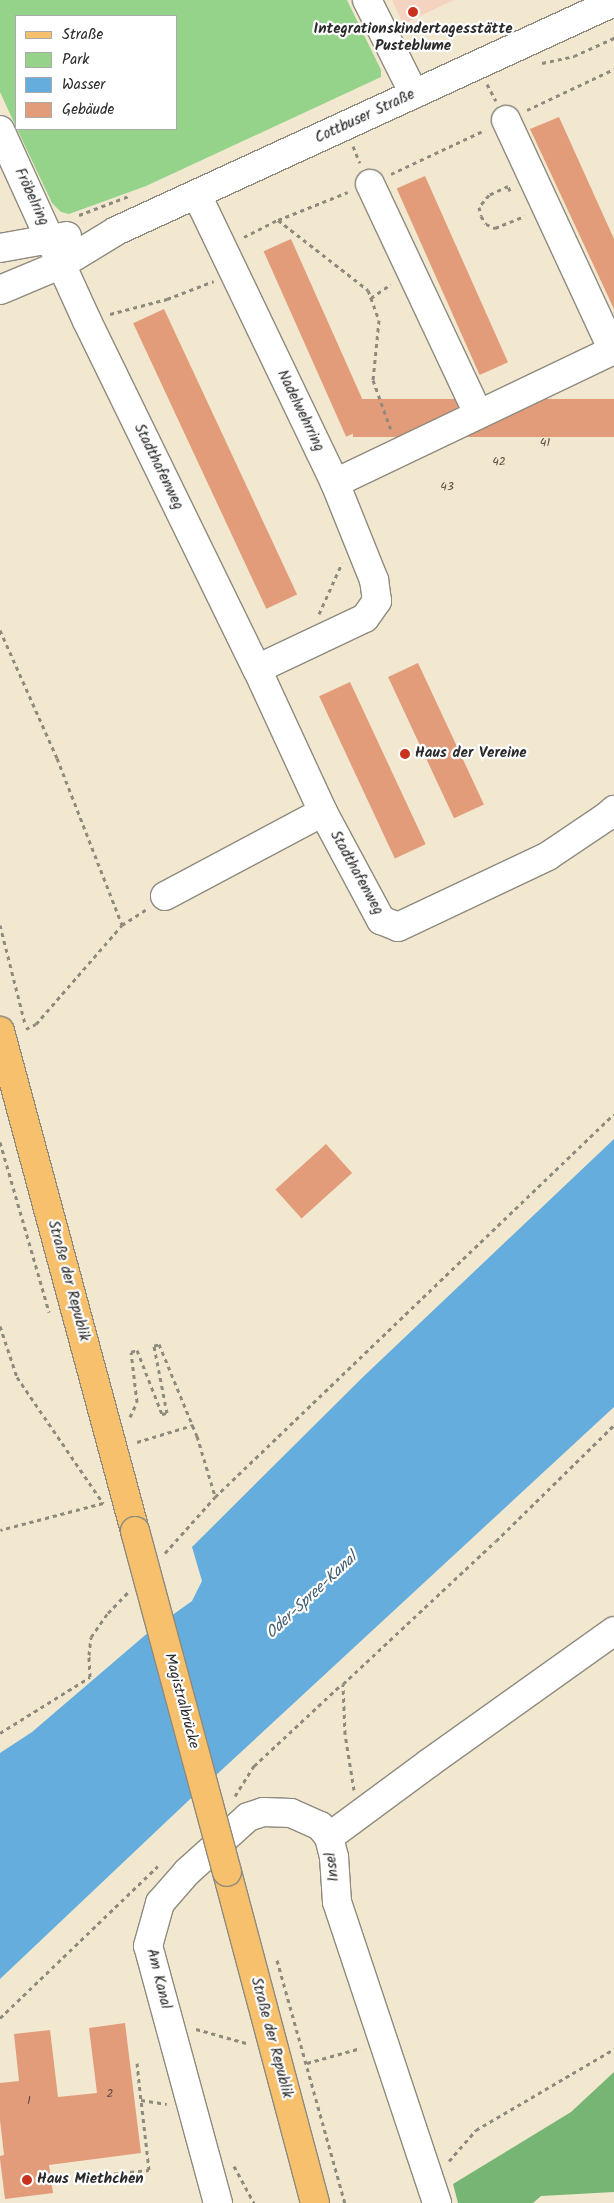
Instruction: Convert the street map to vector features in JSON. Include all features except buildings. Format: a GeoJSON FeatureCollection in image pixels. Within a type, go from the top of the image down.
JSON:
{"type":"FeatureCollection","features":[{"type":"Feature","properties":{"kind":"main road","name":"Straße der Republik"},"geometry":{"type":"LineString","coordinates":[[13,1030],[135,1531]]}},
{"type":"Feature","properties":{"kind":"main road","name":"Magistralbrücke"},"geometry":{"type":"LineString","coordinates":[[135,1531],[227,1872]]}},
{"type":"Feature","properties":{"kind":"main road","name":"Straße der Republik"},"geometry":{"type":"LineString","coordinates":[[227,1872],[315,2203]]}},
{"type":"Feature","properties":{"kind":"street"},"geometry":{"type":"LineString","coordinates":[[367,0],[414,94]]}},
{"type":"Feature","properties":{"kind":"street","name":"Cottbuser Straße"},"geometry":{"type":"LineString","coordinates":[[0,290],[62,264],[116,231],[197,195],[604,4]]}},
{"type":"Feature","properties":{"kind":"street"},"geometry":{"type":"LineString","coordinates":[[257,669],[365,618],[377,601],[374,580],[335,483],[614,350],[536,212],[506,120]]}},
{"type":"Feature","properties":{"kind":"street","name":"Fröbelring"},"geometry":{"type":"LineString","coordinates":[[0,130],[62,264]]}},
{"type":"Feature","properties":{"kind":"street"},"geometry":{"type":"LineString","coordinates":[[370,184],[478,414]]}},
{"type":"Feature","properties":{"kind":"street","name":"Nadelwehrring"},"geometry":{"type":"LineString","coordinates":[[197,195],[335,483]]}},
{"type":"Feature","properties":{"kind":"street","name":"Cottbuser Straße"},"geometry":{"type":"LineString","coordinates":[[0,248],[50,238],[116,231]]}},
{"type":"Feature","properties":{"kind":"street","name":"Stadthafenweg"},"geometry":{"type":"LineString","coordinates":[[62,264],[87,321],[257,669],[323,812],[381,920],[398,927],[548,856],[606,818],[614,810]]}},
{"type":"Feature","properties":{"kind":"street","name":"Cottbuser Straße"},"geometry":{"type":"LineString","coordinates":[[0,280],[32,276]]}},
{"type":"Feature","properties":{"kind":"street"},"geometry":{"type":"LineString","coordinates":[[165,896],[323,812]]}},
{"type":"Feature","properties":{"kind":"street","name":"Insel"},"geometry":{"type":"LineString","coordinates":[[433,2193],[337,1902],[334,1857],[329,1837],[614,1631]]}},
{"type":"Feature","properties":{"kind":"street","name":"Am Kanal"},"geometry":{"type":"LineString","coordinates":[[218,2203],[148,1946],[160,1902],[187,1872],[248,1817],[263,1812],[291,1813],[320,1826],[329,1837]]}},
{"type":"Feature","properties":{"kind":"path"},"geometry":{"type":"LineString","coordinates":[[221,248],[278,220],[370,184],[614,69]]}},
{"type":"Feature","properties":{"kind":"path"},"geometry":{"type":"LineString","coordinates":[[512,193],[508,186],[489,196],[479,207],[481,216],[486,224],[495,228],[536,212]]}},
{"type":"Feature","properties":{"kind":"path"},"geometry":{"type":"LineString","coordinates":[[520,208],[536,212]]}},
{"type":"Feature","properties":{"kind":"path"},"geometry":{"type":"LineString","coordinates":[[278,220],[368,290],[379,320],[373,380],[399,452]]}},
{"type":"Feature","properties":{"kind":"path"},"geometry":{"type":"LineString","coordinates":[[87,321],[167,299],[233,273]]}},
{"type":"Feature","properties":{"kind":"path"},"geometry":{"type":"LineString","coordinates":[[304,646],[356,534]]}},
{"type":"Feature","properties":{"kind":"path"},"geometry":{"type":"LineString","coordinates":[[0,630],[57,758],[122,925]]}},
{"type":"Feature","properties":{"kind":"path"},"geometry":{"type":"LineString","coordinates":[[13,1030],[36,1024],[122,925],[165,896]]}},
{"type":"Feature","properties":{"kind":"path"},"geometry":{"type":"LineString","coordinates":[[162,1556],[215,1497],[614,1114]]}},
{"type":"Feature","properties":{"kind":"path"},"geometry":{"type":"LineString","coordinates":[[0,1326],[17,1376],[103,1503],[0,1530]]}},
{"type":"Feature","properties":{"kind":"path"},"geometry":{"type":"LineString","coordinates":[[130,1417],[137,1402],[131,1352],[137,1350],[162,1414],[167,1413],[154,1346],[159,1344],[192,1425],[215,1497]]}},
{"type":"Feature","properties":{"kind":"path"},"geometry":{"type":"LineString","coordinates":[[137,1442],[192,1425]]}},
{"type":"Feature","properties":{"kind":"path"},"geometry":{"type":"LineString","coordinates":[[230,1804],[254,1766],[496,1541],[614,1425]]}},
{"type":"Feature","properties":{"kind":"path"},"geometry":{"type":"LineString","coordinates":[[0,1733],[90,1677],[89,1655],[92,1638],[108,1613],[128,1592]]}},
{"type":"Feature","properties":{"kind":"path"},"geometry":{"type":"LineString","coordinates":[[343,1684],[345,1734],[358,1815]]}},
{"type":"Feature","properties":{"kind":"path"},"geometry":{"type":"LineString","coordinates":[[277,1959],[345,2203]]}},
{"type":"Feature","properties":{"kind":"path"},"geometry":{"type":"LineString","coordinates":[[169,2021],[246,2043]]}},
{"type":"Feature","properties":{"kind":"path"},"geometry":{"type":"LineString","coordinates":[[307,2063],[383,2042]]}},
{"type":"Feature","properties":{"kind":"path"},"geometry":{"type":"LineString","coordinates":[[433,2193],[476,2130],[614,2049]]}},
{"type":"Feature","properties":{"kind":"path"},"geometry":{"type":"LineString","coordinates":[[90,2176],[149,2170],[142,2100]]}},
{"type":"Feature","properties":{"kind":"shaded area","name":"Integrationskindertagesstätte Pusteblume"},"geometry":{"type":"Polygon","coordinates":[[[392,0],[454,0],[403,24],[392,0]]]}},
{"type":"Feature","properties":{"kind":"green space"},"geometry":{"type":"Polygon","coordinates":[[[0,0],[347,0],[381,70],[381,77],[146,186],[69,214],[61,212],[52,203],[17,130],[178,130],[178,15],[15,15],[15,125],[0,92],[0,0]]]}},
{"type":"Feature","properties":{"kind":"green space"},"geometry":{"type":"Polygon","coordinates":[[[614,2072],[614,2192],[541,2196],[533,2203],[458,2203],[453,2184],[571,2112],[614,2072]]]}},
{"type":"Feature","properties":{"kind":"water","name":"Oder-Spree-Kanal"},"geometry":{"type":"Polygon","coordinates":[[[614,1139],[614,1407],[187,1802],[0,1979],[0,1753],[32,1732],[150,1631],[192,1601],[202,1581],[192,1547],[364,1376],[614,1139]]]}},
{"type":"Feature","properties":{"kind":"place","name":"Integrationskindertagesstätte Pusteblume"},"geometry":{"type":"Point","coordinates":[413,12]}},
{"type":"Feature","properties":{"kind":"place","name":"Haus der Vereine"},"geometry":{"type":"Point","coordinates":[405,754]}},
{"type":"Feature","properties":{"kind":"place","name":"Haus Miethchen"},"geometry":{"type":"Point","coordinates":[27,2180]}}]}
